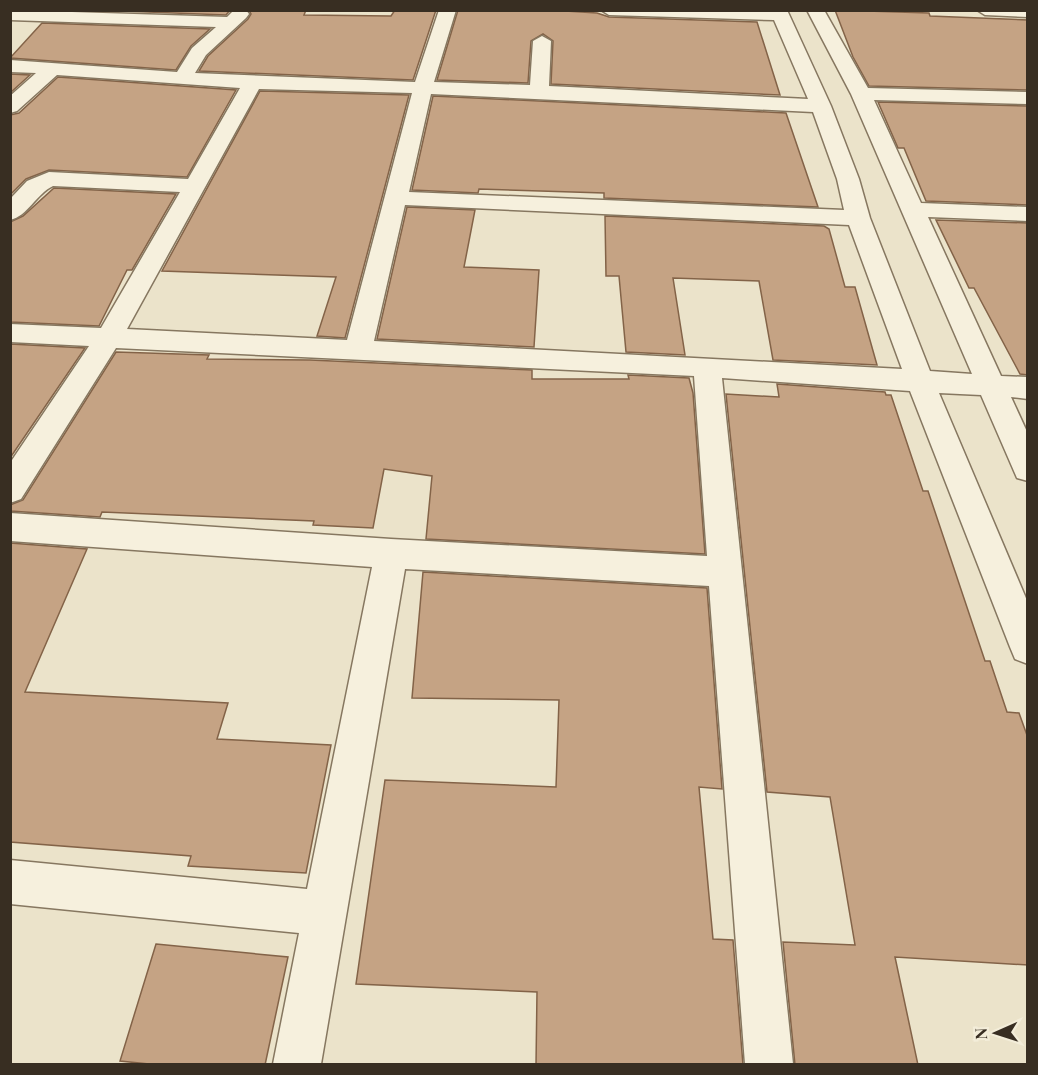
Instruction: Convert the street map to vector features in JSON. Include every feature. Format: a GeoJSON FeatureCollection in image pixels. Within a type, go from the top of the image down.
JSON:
{"type":"FeatureCollection","features":[{"type":"Feature","properties":{"kind":"street"},"geometry":{"type":"LineString","coordinates":[[358,351],[423,87],[448,10]]}},
{"type":"Feature","properties":{"kind":"street"},"geometry":{"type":"LineString","coordinates":[[609,10],[779,13],[821,106],[848,179],[858,218],[920,381],[1028,647]]}},
{"type":"Feature","properties":{"kind":"street"},"geometry":{"type":"LineString","coordinates":[[815,10],[861,94],[1028,469]]}},
{"type":"Feature","properties":{"kind":"street"},"geometry":{"type":"LineString","coordinates":[[985,10],[1028,12]]}},
{"type":"Feature","properties":{"kind":"street"},"geometry":{"type":"LineString","coordinates":[[10,15],[238,16]]}},
{"type":"Feature","properties":{"kind":"street"},"geometry":{"type":"LineString","coordinates":[[182,79],[199,52],[238,16]]}},
{"type":"Feature","properties":{"kind":"street"},"geometry":{"type":"LineString","coordinates":[[539,91],[542,41]]}},
{"type":"Feature","properties":{"kind":"street"},"geometry":{"type":"LineString","coordinates":[[10,66],[253,83],[539,91],[821,106]]}},
{"type":"Feature","properties":{"kind":"street"},"geometry":{"type":"LineString","coordinates":[[10,107],[52,69]]}},
{"type":"Feature","properties":{"kind":"street"},"geometry":{"type":"LineString","coordinates":[[10,490],[108,339],[253,83]]}},
{"type":"Feature","properties":{"kind":"street"},"geometry":{"type":"LineString","coordinates":[[861,94],[1028,98]]}},
{"type":"Feature","properties":{"kind":"street"},"geometry":{"type":"LineString","coordinates":[[10,213],[35,186],[49,179],[196,186]]}},
{"type":"Feature","properties":{"kind":"street"},"geometry":{"type":"LineString","coordinates":[[397,198],[858,218]]}},
{"type":"Feature","properties":{"kind":"street"},"geometry":{"type":"LineString","coordinates":[[913,210],[1028,214]]}},
{"type":"Feature","properties":{"kind":"street"},"geometry":{"type":"LineString","coordinates":[[10,333],[707,367],[1028,388]]}},
{"type":"Feature","properties":{"kind":"street"},"geometry":{"type":"LineString","coordinates":[[707,367],[769,1065]]}},
{"type":"Feature","properties":{"kind":"street"},"geometry":{"type":"LineString","coordinates":[[10,527],[391,554],[725,572]]}},
{"type":"Feature","properties":{"kind":"street"},"geometry":{"type":"LineString","coordinates":[[297,1065],[391,554]]}},
{"type":"Feature","properties":{"kind":"street"},"geometry":{"type":"LineString","coordinates":[[10,882],[325,913]]}},
{"type":"Feature","properties":{"kind":"building"},"geometry":{"type":"Polygon","coordinates":[[[95,10],[230,10],[226,15],[95,10]]]}},
{"type":"Feature","properties":{"kind":"building"},"geometry":{"type":"Polygon","coordinates":[[[249,10],[306,10],[304,15],[391,16],[395,10],[436,10],[413,80],[199,71],[208,56],[248,19],[251,14],[249,10]]]}},
{"type":"Feature","properties":{"kind":"building"},"geometry":{"type":"Polygon","coordinates":[[[458,10],[549,10],[597,13],[609,17],[757,22],[780,95],[551,84],[553,41],[543,34],[531,41],[528,83],[437,80],[458,10]]]}},
{"type":"Feature","properties":{"kind":"building"},"geometry":{"type":"Polygon","coordinates":[[[835,10],[929,13],[930,16],[1028,20],[1028,90],[869,86],[853,57],[835,10]]]}},
{"type":"Feature","properties":{"kind":"building"},"geometry":{"type":"Polygon","coordinates":[[[42,23],[210,29],[191,46],[176,70],[10,58],[42,23]]]}},
{"type":"Feature","properties":{"kind":"building"},"geometry":{"type":"Polygon","coordinates":[[[10,74],[30,75],[10,93],[10,74]]]}},
{"type":"Feature","properties":{"kind":"building"},"geometry":{"type":"Polygon","coordinates":[[[58,77],[236,90],[187,177],[49,170],[26,179],[10,195],[10,115],[19,113],[58,77]]]}},
{"type":"Feature","properties":{"kind":"building"},"geometry":{"type":"Polygon","coordinates":[[[260,91],[409,95],[345,338],[317,336],[336,277],[162,271],[260,91]]]}},
{"type":"Feature","properties":{"kind":"building"},"geometry":{"type":"Polygon","coordinates":[[[433,96],[786,113],[818,207],[604,198],[604,193],[479,189],[478,193],[412,190],[433,96]]]}},
{"type":"Feature","properties":{"kind":"building"},"geometry":{"type":"Polygon","coordinates":[[[878,102],[1028,106],[1028,205],[926,201],[904,148],[898,148],[878,102]]]}},
{"type":"Feature","properties":{"kind":"building"},"geometry":{"type":"Polygon","coordinates":[[[54,188],[176,194],[132,270],[127,270],[99,326],[10,322],[10,222],[23,216],[54,188]]]}},
{"type":"Feature","properties":{"kind":"building"},"geometry":{"type":"Polygon","coordinates":[[[407,207],[475,210],[464,267],[539,270],[534,347],[377,339],[407,207]]]}},
{"type":"Feature","properties":{"kind":"building"},"geometry":{"type":"Polygon","coordinates":[[[605,216],[824,226],[829,229],[845,287],[855,287],[877,365],[773,360],[759,281],[673,278],[685,355],[626,352],[619,276],[606,276],[605,216]]]}},
{"type":"Feature","properties":{"kind":"building"},"geometry":{"type":"Polygon","coordinates":[[[936,220],[1028,223],[1028,375],[1020,374],[974,288],[969,288],[936,220]]]}},
{"type":"Feature","properties":{"kind":"building"},"geometry":{"type":"Polygon","coordinates":[[[10,344],[85,348],[10,458],[10,344]]]}},
{"type":"Feature","properties":{"kind":"building"},"geometry":{"type":"Polygon","coordinates":[[[116,352],[209,355],[207,359],[310,360],[532,370],[532,379],[629,379],[628,375],[689,378],[693,393],[705,554],[426,539],[432,476],[384,469],[373,528],[313,525],[314,521],[102,512],[100,517],[10,511],[10,505],[23,500],[116,352]]]}},
{"type":"Feature","properties":{"kind":"building"},"geometry":{"type":"Polygon","coordinates":[[[777,384],[885,392],[886,395],[891,395],[923,491],[928,491],[985,661],[990,661],[1007,712],[1019,713],[1028,738],[1028,965],[895,957],[918,1065],[795,1065],[783,942],[855,945],[830,797],[767,792],[726,394],[779,397],[777,384]]]}},
{"type":"Feature","properties":{"kind":"building"},"geometry":{"type":"Polygon","coordinates":[[[10,543],[87,549],[25,692],[228,703],[217,739],[331,745],[306,873],[188,866],[191,856],[10,842],[10,543]]]}},
{"type":"Feature","properties":{"kind":"building"},"geometry":{"type":"Polygon","coordinates":[[[423,572],[707,588],[722,789],[699,787],[713,939],[733,940],[743,1065],[536,1065],[537,992],[356,984],[385,780],[556,787],[559,700],[412,698],[423,572]]]}},
{"type":"Feature","properties":{"kind":"building"},"geometry":{"type":"Polygon","coordinates":[[[156,944],[288,957],[265,1065],[159,1065],[120,1061],[156,944]]]}}]}
